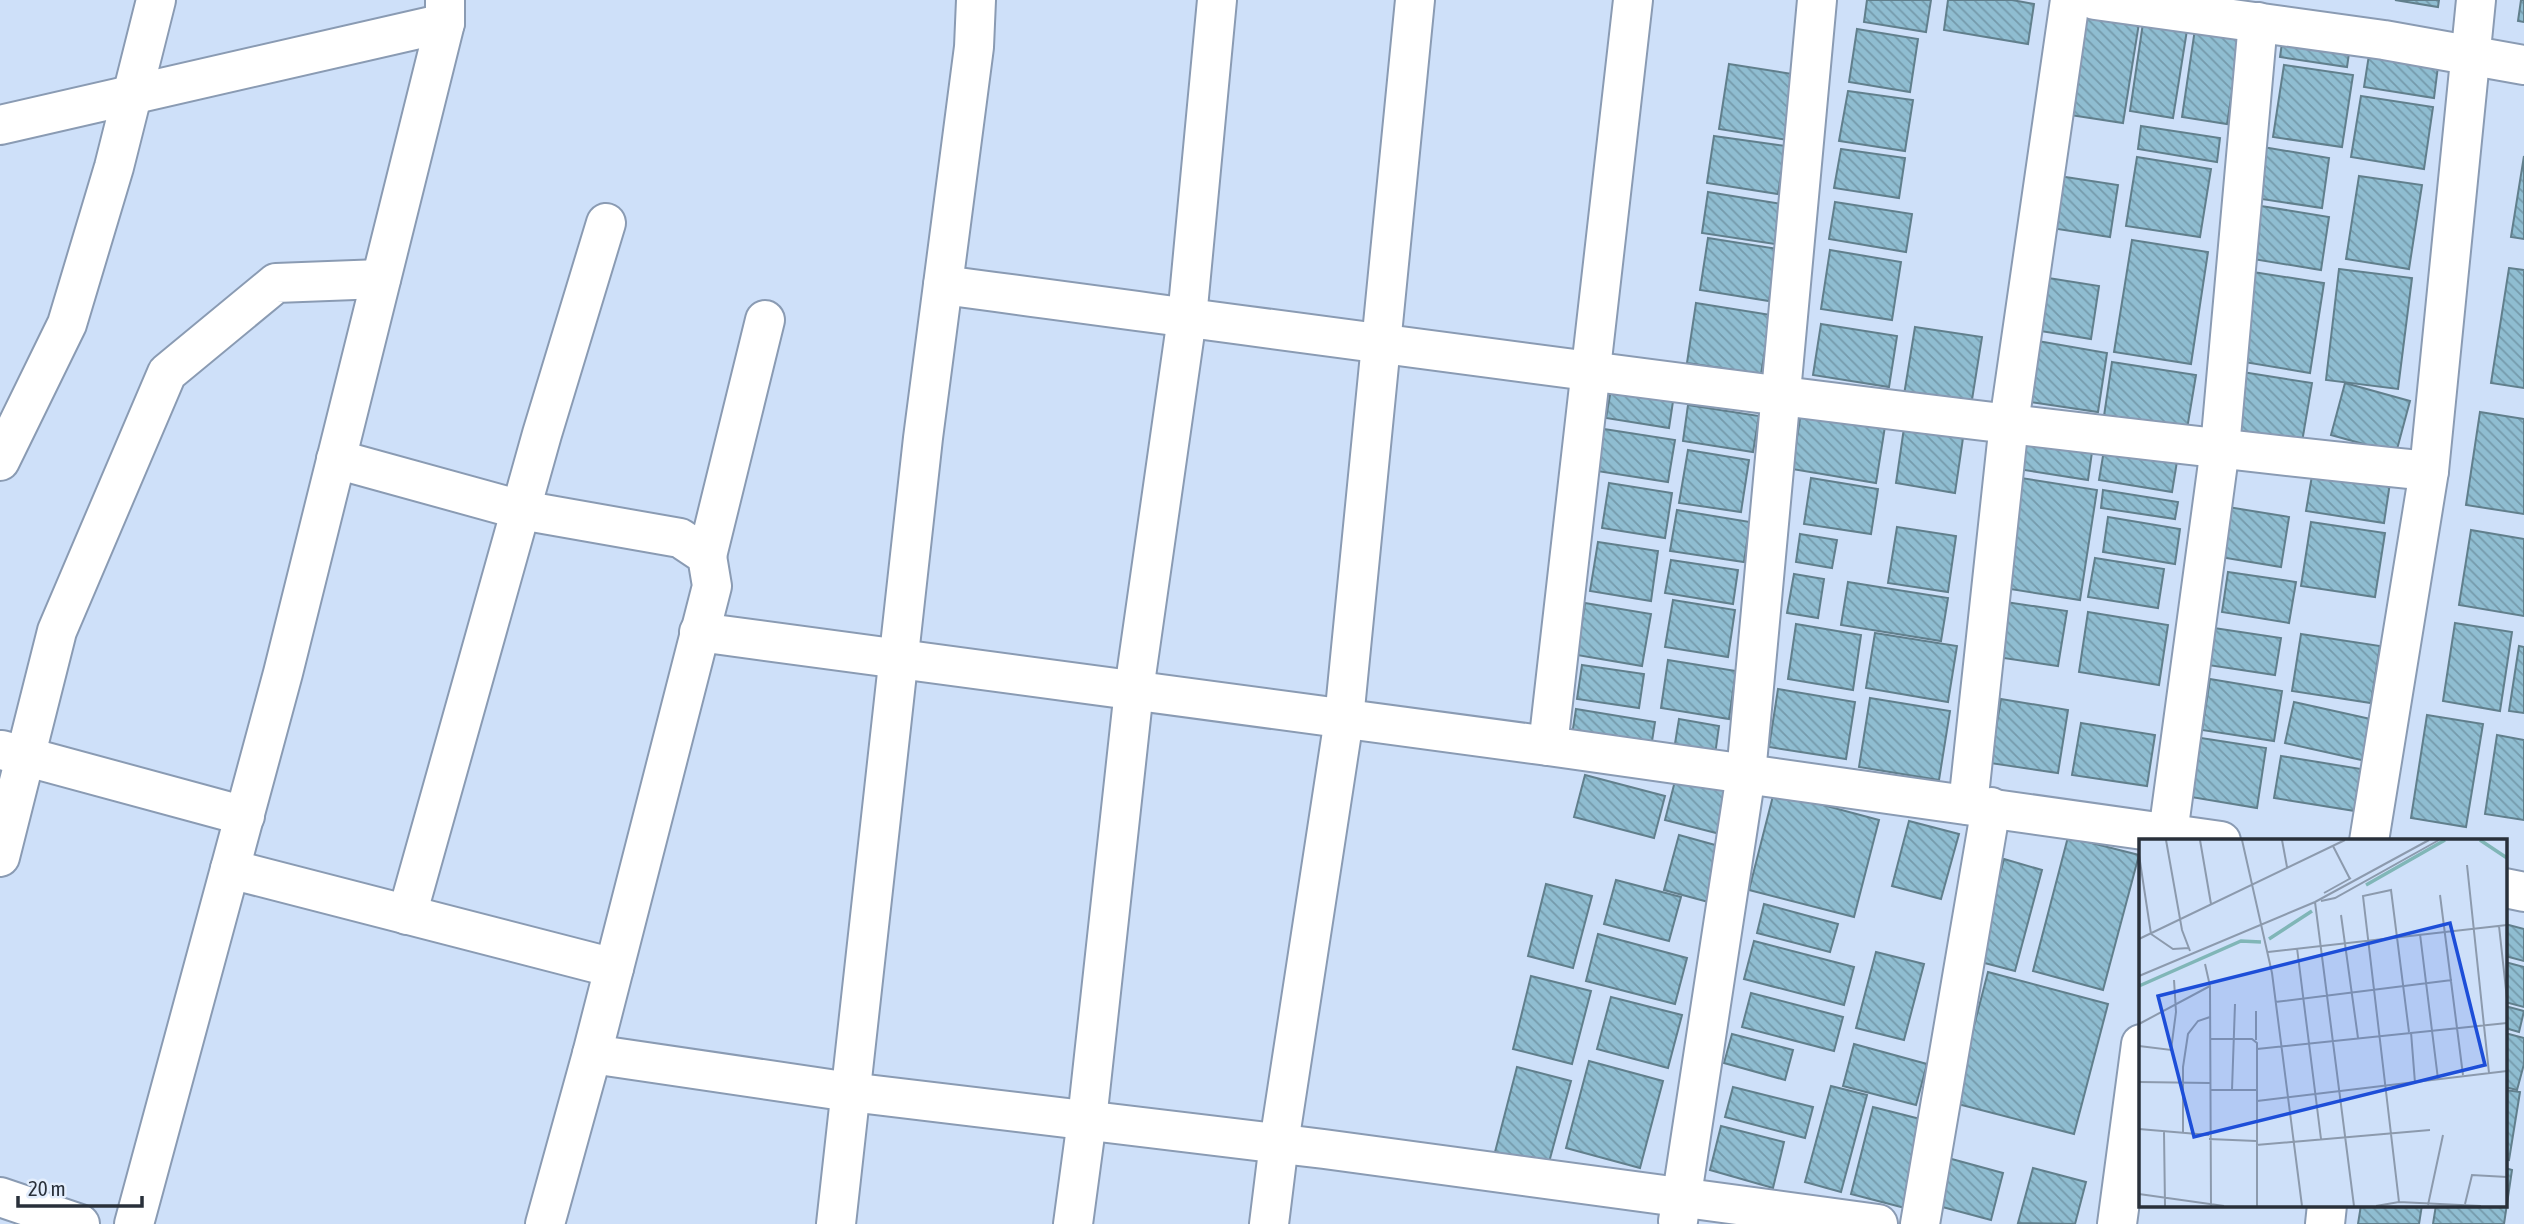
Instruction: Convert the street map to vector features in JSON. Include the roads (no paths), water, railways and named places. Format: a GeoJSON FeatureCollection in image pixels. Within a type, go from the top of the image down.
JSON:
{"type":"FeatureCollection","features":[{"type":"Feature","properties":{"kind":"street"},"geometry":{"type":"LineString","coordinates":[[0,461],[67,324],[114,167],[156,0]]}},
{"type":"Feature","properties":{"kind":"street"},"geometry":{"type":"LineString","coordinates":[[836,1224],[922,438],[974,47],[976,0]]}},
{"type":"Feature","properties":{"kind":"street"},"geometry":{"type":"LineString","coordinates":[[1073,1224],[1087,1120],[1134,690],[1187,318],[1217,0]]}},
{"type":"Feature","properties":{"kind":"street"},"geometry":{"type":"LineString","coordinates":[[1269,1224],[1344,719],[1415,0]]}},
{"type":"Feature","properties":{"kind":"street"},"geometry":{"type":"LineString","coordinates":[[1548,746],[1633,0]]}},
{"type":"Feature","properties":{"kind":"street"},"geometry":{"type":"LineString","coordinates":[[1679,1211],[1746,774],[1817,0]]}},
{"type":"Feature","properties":{"kind":"street"},"geometry":{"type":"LineString","coordinates":[[1920,1224],[1980,806],[2009,423],[2070,0]]}},
{"type":"Feature","properties":{"kind":"street"},"geometry":{"type":"LineString","coordinates":[[2095,0],[2258,22],[2524,65]]}},
{"type":"Feature","properties":{"kind":"street"},"geometry":{"type":"LineString","coordinates":[[2369,839],[2429,471],[2476,0]]}},
{"type":"Feature","properties":{"kind":"street"},"geometry":{"type":"LineString","coordinates":[[0,125],[131,95],[445,11],[382,278],[245,816],[134,1224]]}},
{"type":"Feature","properties":{"kind":"street"},"geometry":{"type":"LineString","coordinates":[[2168,836],[2220,448],[2258,22]]}},
{"type":"Feature","properties":{"kind":"street"},"geometry":{"type":"LineString","coordinates":[[407,915],[521,510],[606,223]]}},
{"type":"Feature","properties":{"kind":"street"},"geometry":{"type":"LineString","coordinates":[[0,857],[13,753],[57,631],[167,373],[276,283],[382,278]]}},
{"type":"Feature","properties":{"kind":"street"},"geometry":{"type":"LineString","coordinates":[[943,285],[1591,371],[2009,423],[2429,471]]}},
{"type":"Feature","properties":{"kind":"street"},"geometry":{"type":"LineString","coordinates":[[545,1224],[592,1054],[712,586],[707,556],[765,320]]}},
{"type":"Feature","properties":{"kind":"street"},"geometry":{"type":"LineString","coordinates":[[336,459],[521,510],[680,538],[707,556]]}},
{"type":"Feature","properties":{"kind":"street"},"geometry":{"type":"LineString","coordinates":[[699,632],[1548,746],[2200,839]]}},
{"type":"Feature","properties":{"kind":"street"},"geometry":{"type":"LineString","coordinates":[[13,753],[245,816]]}},
{"type":"Feature","properties":{"kind":"street"},"geometry":{"type":"LineString","coordinates":[[230,869],[614,968]]}},
{"type":"Feature","properties":{"kind":"street"},"geometry":{"type":"LineString","coordinates":[[2506,888],[2524,892]]}},
{"type":"Feature","properties":{"kind":"street"},"geometry":{"type":"LineString","coordinates":[[592,1054],[850,1092],[1279,1143],[1679,1211],[1878,1224]]}},
{"type":"Feature","properties":{"kind":"street"},"geometry":{"type":"LineString","coordinates":[[2117,1224],[2139,1059]]}},
{"type":"Feature","properties":{"kind":"street"},"geometry":{"type":"LineString","coordinates":[[0,1197],[80,1224]]}},
{"type":"Feature","properties":{"kind":"street"},"geometry":{"type":"LineString","coordinates":[[2325,1224],[2327,1206]]}}]}
